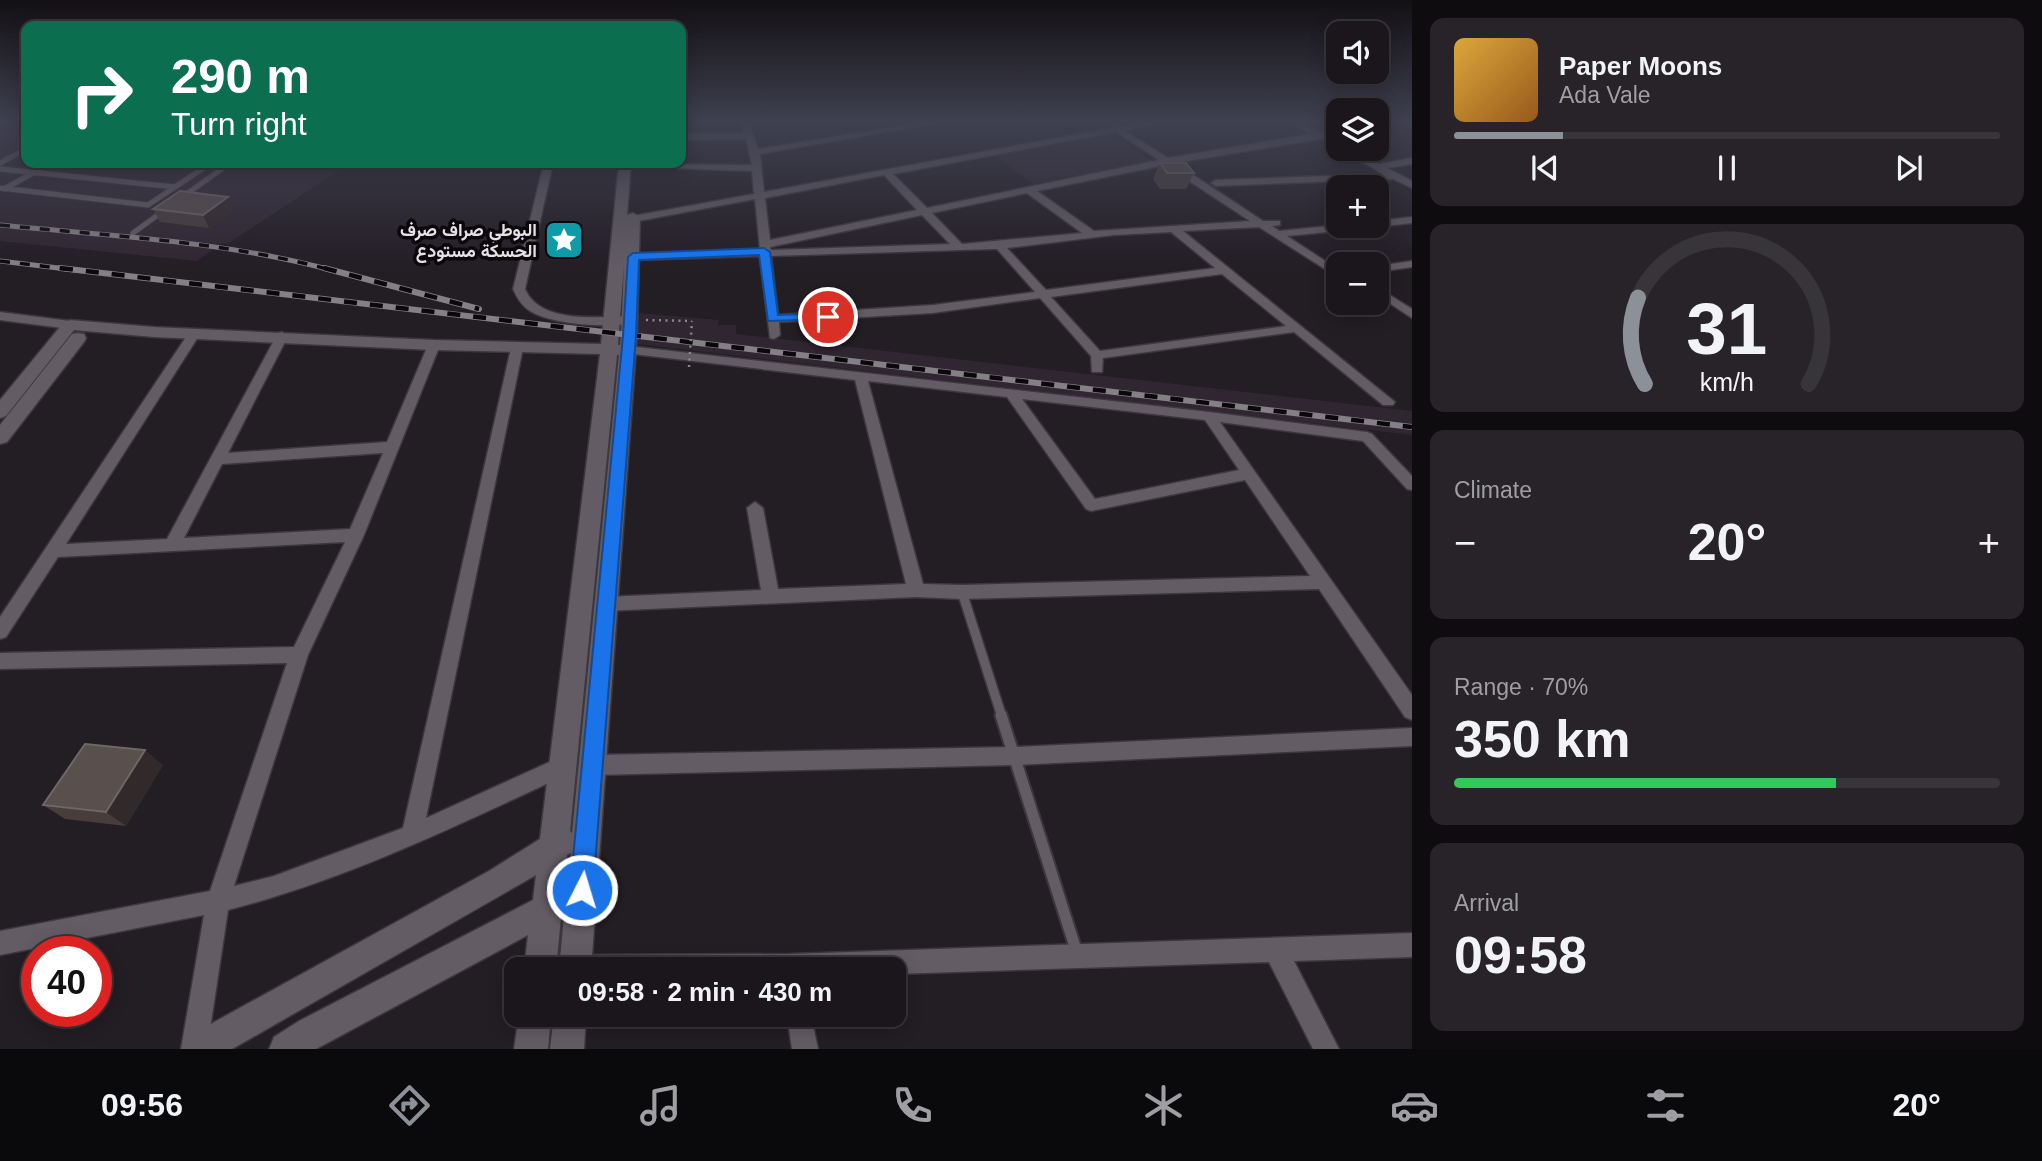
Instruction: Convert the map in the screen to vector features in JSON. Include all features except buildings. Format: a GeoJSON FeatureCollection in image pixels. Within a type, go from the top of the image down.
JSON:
{"type":"FeatureCollection","features":[{"type":"Feature","properties":{"kind":"street"},"geometry":{"type":"LineString","coordinates":[[546,171],[519,294],[530,306],[550,314],[579,320],[621,320]]}},
{"type":"Feature","properties":{"kind":"street"},"geometry":{"type":"LineString","coordinates":[[576,957],[594,765],[632,171]]}},
{"type":"Feature","properties":{"kind":"street"},"geometry":{"type":"LineString","coordinates":[[621,320],[633,257],[633,171]]}},
{"type":"Feature","properties":{"kind":"street"},"geometry":{"type":"LineString","coordinates":[[756,171],[774,335]]}},
{"type":"Feature","properties":{"kind":"street"},"geometry":{"type":"LineString","coordinates":[[633,219],[891,171]]}},
{"type":"Feature","properties":{"kind":"street"},"geometry":{"type":"LineString","coordinates":[[764,248],[1123,171]]}},
{"type":"Feature","properties":{"kind":"street"},"geometry":{"type":"LineString","coordinates":[[1181,171],[1262,225],[1290,233],[1326,257]]}},
{"type":"Feature","properties":{"kind":"street"},"geometry":{"type":"LineString","coordinates":[[1197,171],[1326,266]]}},
{"type":"Feature","properties":{"kind":"street"},"geometry":{"type":"LineString","coordinates":[[1384,171],[1412,185]]}},
{"type":"Feature","properties":{"kind":"street"},"geometry":{"type":"LineString","coordinates":[[886,172],[959,247]]}},
{"type":"Feature","properties":{"kind":"street"},"geometry":{"type":"LineString","coordinates":[[1216,183],[1394,176]]}},
{"type":"Feature","properties":{"kind":"street"},"geometry":{"type":"LineString","coordinates":[[1029,190],[1092,235]]}},
{"type":"Feature","properties":{"kind":"street"},"geometry":{"type":"LineString","coordinates":[[1389,222],[1412,220]]}},
{"type":"Feature","properties":{"kind":"street"},"geometry":{"type":"LineString","coordinates":[[633,257],[764,248],[999,245],[1092,235],[1262,225]]}},
{"type":"Feature","properties":{"kind":"street"},"geometry":{"type":"LineString","coordinates":[[1290,233],[1326,229]]}},
{"type":"Feature","properties":{"kind":"street"},"geometry":{"type":"LineString","coordinates":[[1175,230],[1388,402]]}},
{"type":"Feature","properties":{"kind":"street"},"geometry":{"type":"LineString","coordinates":[[999,245],[1097,355],[1097,369]]}},
{"type":"Feature","properties":{"kind":"street"},"geometry":{"type":"LineString","coordinates":[[1389,268],[1412,264]]}},
{"type":"Feature","properties":{"kind":"street"},"geometry":{"type":"LineString","coordinates":[[772,319],[933,309],[1224,270]]}},
{"type":"Feature","properties":{"kind":"street"},"geometry":{"type":"LineString","coordinates":[[1389,298],[1412,314]]}},
{"type":"Feature","properties":{"kind":"street"},"geometry":{"type":"LineString","coordinates":[[1389,309],[1412,324]]}},
{"type":"Feature","properties":{"kind":"street"},"geometry":{"type":"LineString","coordinates":[[0,316],[78,326],[194,334],[619,350],[1209,416],[1367,438],[1412,485]]}},
{"type":"Feature","properties":{"kind":"street"},"geometry":{"type":"LineString","coordinates":[[1,410],[78,326]]}},
{"type":"Feature","properties":{"kind":"street"},"geometry":{"type":"LineString","coordinates":[[0,438],[78,326]]}},
{"type":"Feature","properties":{"kind":"street"},"geometry":{"type":"LineString","coordinates":[[1097,355],[1296,328]]}},
{"type":"Feature","properties":{"kind":"street"},"geometry":{"type":"LineString","coordinates":[[0,632],[194,334]]}},
{"type":"Feature","properties":{"kind":"street"},"geometry":{"type":"LineString","coordinates":[[172,545],[282,336]]}},
{"type":"Feature","properties":{"kind":"street"},"geometry":{"type":"LineString","coordinates":[[196,1049],[218,901],[299,655],[356,535],[434,345]]}},
{"type":"Feature","properties":{"kind":"street"},"geometry":{"type":"LineString","coordinates":[[412,835],[517,348]]}},
{"type":"Feature","properties":{"kind":"street"},"geometry":{"type":"LineString","coordinates":[[542,957],[619,350]]}},
{"type":"Feature","properties":{"kind":"street"},"geometry":{"type":"LineString","coordinates":[[861,378],[916,590]]}},
{"type":"Feature","properties":{"kind":"street"},"geometry":{"type":"LineString","coordinates":[[1011,393],[1091,505],[1247,474]]}},
{"type":"Feature","properties":{"kind":"street"},"geometry":{"type":"LineString","coordinates":[[1,410],[20,412]]}},
{"type":"Feature","properties":{"kind":"street"},"geometry":{"type":"LineString","coordinates":[[1209,416],[1412,711]]}},
{"type":"Feature","properties":{"kind":"street"},"geometry":{"type":"LineString","coordinates":[[217,459],[392,447]]}},
{"type":"Feature","properties":{"kind":"street"},"geometry":{"type":"LineString","coordinates":[[755,508],[771,596]]}},
{"type":"Feature","properties":{"kind":"street"},"geometry":{"type":"LineString","coordinates":[[54,551],[356,535]]}},
{"type":"Feature","properties":{"kind":"street"},"geometry":{"type":"LineString","coordinates":[[605,604],[916,590],[962,592],[1323,583]]}},
{"type":"Feature","properties":{"kind":"street"},"geometry":{"type":"LineString","coordinates":[[0,661],[299,655]]}},
{"type":"Feature","properties":{"kind":"street"},"geometry":{"type":"LineString","coordinates":[[594,765],[1014,756],[1412,737]]}},
{"type":"Feature","properties":{"kind":"street"},"geometry":{"type":"LineString","coordinates":[[0,943],[218,901],[274,887],[412,835],[565,765]]}},
{"type":"Feature","properties":{"kind":"street"},"geometry":{"type":"LineString","coordinates":[[196,1049],[555,847],[587,825]]}},
{"type":"Feature","properties":{"kind":"street"},"geometry":{"type":"LineString","coordinates":[[302,1044],[582,890]]}},
{"type":"Feature","properties":{"kind":"street"},"geometry":{"type":"LineString","coordinates":[[906,963],[1412,945]]}},
{"type":"Feature","properties":{"kind":"street"},"geometry":{"type":"LineString","coordinates":[[1275,949],[1326,1049]]}},
{"type":"Feature","properties":{"kind":"street"},"geometry":{"type":"LineString","coordinates":[[531,1049],[534,1027]]}},
{"type":"Feature","properties":{"kind":"street"},"geometry":{"type":"LineString","coordinates":[[567,1049],[569,1027]]}},
{"type":"Feature","properties":{"kind":"street"},"geometry":{"type":"LineString","coordinates":[[801,1027],[805,1049]]}},
{"type":"Feature","properties":{"kind":"lane"},"geometry":{"type":"LineString","coordinates":[[16,171],[175,187]]}},
{"type":"Feature","properties":{"kind":"lane"},"geometry":{"type":"LineString","coordinates":[[2,189],[37,171]]}},
{"type":"Feature","properties":{"kind":"lane"},"geometry":{"type":"LineString","coordinates":[[2,189],[148,205],[199,171]]}},
{"type":"Feature","properties":{"kind":"lane"},"geometry":{"type":"LineString","coordinates":[[176,202],[219,171]]}},
{"type":"Feature","properties":{"kind":"lane"},"geometry":{"type":"LineString","coordinates":[[133,233],[165,209]]}},
{"type":"Feature","properties":{"kind":"lane"},"geometry":{"type":"LineString","coordinates":[[962,592],[1078,956]]}},
{"type":"Feature","properties":{"kind":"path"},"geometry":{"type":"LineString","coordinates":[[652,320],[692,321],[689,367]]}},
{"type":"Feature","properties":{"kind":"shaded area"},"geometry":{"type":"Polygon","coordinates":[[[0,171],[339,171],[197,261],[0,241],[0,171]]]}},
{"type":"Feature","properties":{"kind":"shaded area"},"geometry":{"type":"Polygon","coordinates":[[[1016,171],[1101,171],[1033,184],[1016,171]]]}},
{"type":"Feature","properties":{"kind":"shaded area"},"geometry":{"type":"Polygon","coordinates":[[[639,313],[719,320],[718,325],[736,325],[736,334],[1412,411],[1412,435],[637,344],[639,313]]]}},
{"type":"Feature","properties":{"kind":"railway"},"geometry":{"type":"LineString","coordinates":[[0,225],[208,246],[331,270]]}},
{"type":"Feature","properties":{"kind":"railway"},"geometry":{"type":"LineString","coordinates":[[0,261],[75,270]]}},
{"type":"Feature","properties":{"kind":"railway"},"geometry":{"type":"LineString","coordinates":[[60,268],[1412,427]]}},
{"type":"Feature","properties":{"kind":"railway"},"geometry":{"type":"LineString","coordinates":[[324,268],[479,309]]}},
{"type":"Feature","properties":{"kind":"place","name":"البوطي صراف صرف الحسكة مستودع"},"geometry":{"type":"Point","coordinates":[564,240]}},
{"type":"Feature","properties":{"kind":"route"},"geometry":{"type":"LineString","coordinates":[[582,890],[629,336],[633,257],[764,252],[772,319],[828,317]]}}]}
